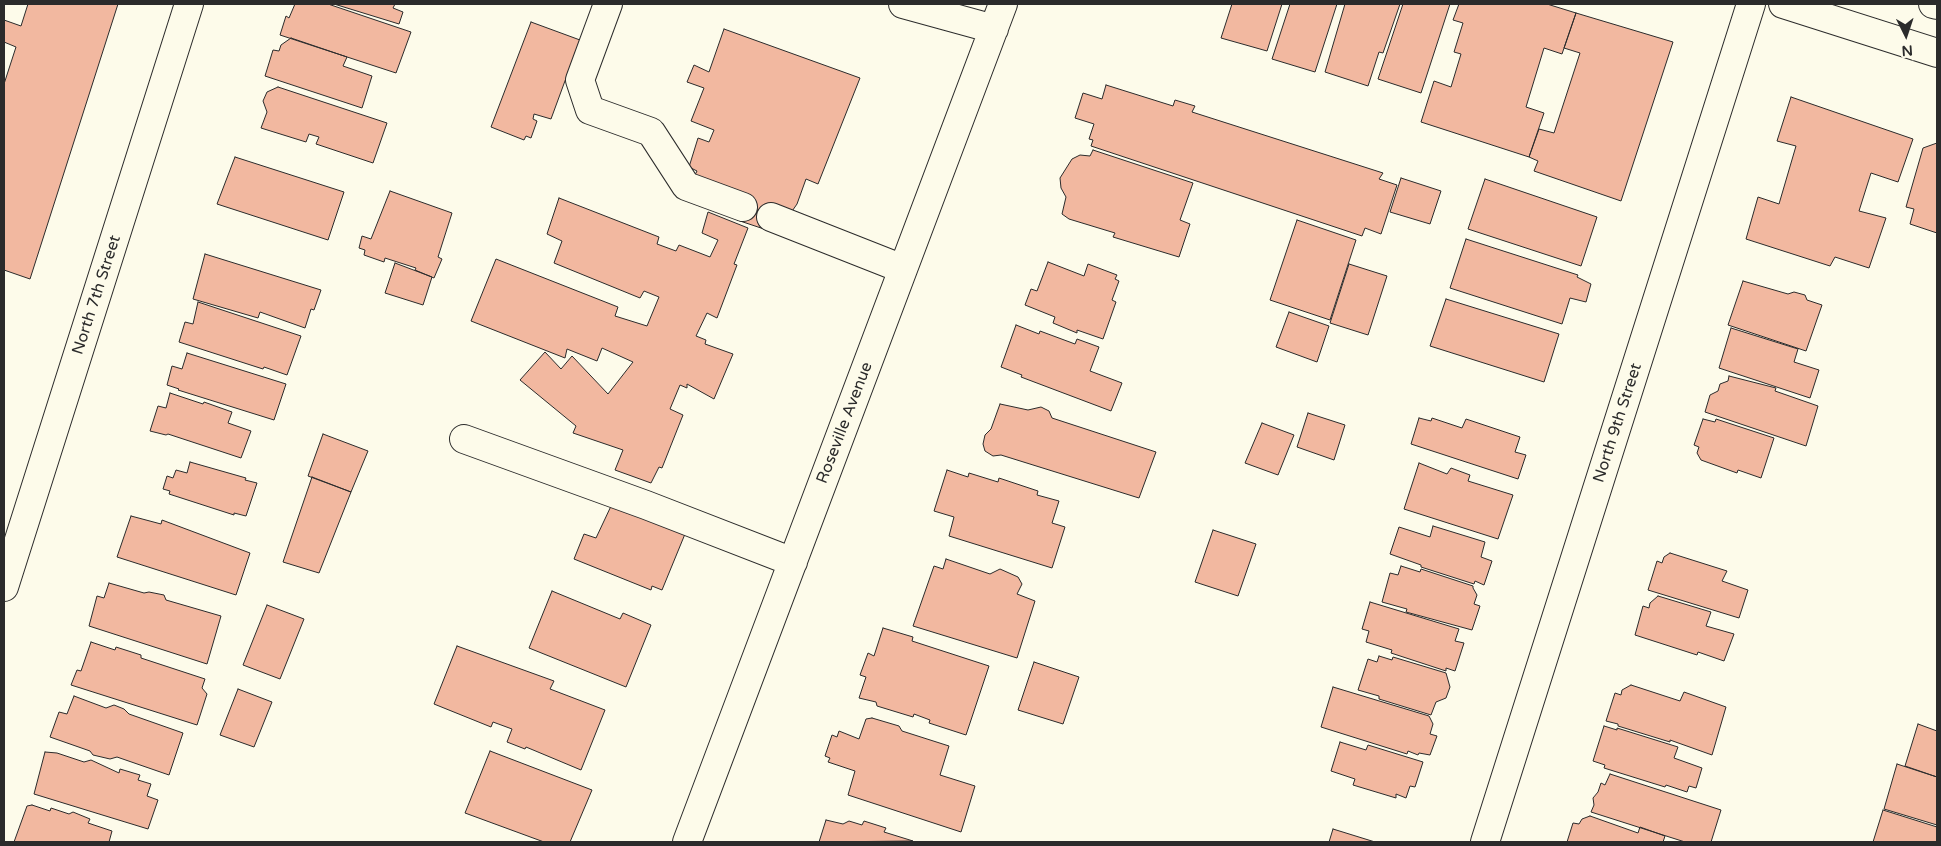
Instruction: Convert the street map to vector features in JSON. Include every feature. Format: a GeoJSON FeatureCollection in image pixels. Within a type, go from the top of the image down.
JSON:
{"type":"FeatureCollection","features":[{"type":"Feature","properties":{"kind":"street","name":"North 7th Street"},"geometry":{"type":"LineString","coordinates":[[4,587],[190,4]]}},
{"type":"Feature","properties":{"kind":"street"},"geometry":{"type":"LineString","coordinates":[[608,4],[580,80],[590,110],[651,132],[686,186],[742,207]]}},
{"type":"Feature","properties":{"kind":"street"},"geometry":{"type":"LineString","coordinates":[[903,4],[994,29]]}},
{"type":"Feature","properties":{"kind":"street","name":"Roseville Avenue"},"geometry":{"type":"LineString","coordinates":[[687,842],[1004,4]]}},
{"type":"Feature","properties":{"kind":"street","name":"North 9th Street"},"geometry":{"type":"LineString","coordinates":[[1485,842],[1751,4]]}},
{"type":"Feature","properties":{"kind":"street"},"geometry":{"type":"LineString","coordinates":[[1783,4],[1937,52]]}},
{"type":"Feature","properties":{"kind":"street"},"geometry":{"type":"LineString","coordinates":[[1933,4],[1937,5]]}},
{"type":"Feature","properties":{"kind":"street"},"geometry":{"type":"LineString","coordinates":[[771,217],[903,269]]}},
{"type":"Feature","properties":{"kind":"street"},"geometry":{"type":"LineString","coordinates":[[464,439],[646,505],[793,562]]}},
{"type":"Feature","properties":{"kind":"building"},"geometry":{"type":"Polygon","coordinates":[[[28,4],[118,4],[30,279],[4,270],[4,84],[16,47],[4,42],[4,20],[21,26],[28,4]]]}},
{"type":"Feature","properties":{"kind":"building"},"geometry":{"type":"Polygon","coordinates":[[[295,4],[328,4],[411,32],[396,73],[280,35],[286,16],[289,18],[295,4]]]}},
{"type":"Feature","properties":{"kind":"building"},"geometry":{"type":"Polygon","coordinates":[[[334,4],[395,4],[393,8],[403,12],[399,24],[334,4]]]}},
{"type":"Feature","properties":{"kind":"building"},"geometry":{"type":"Polygon","coordinates":[[[1232,4],[1282,4],[1267,51],[1221,38],[1232,4]]]}},
{"type":"Feature","properties":{"kind":"building"},"geometry":{"type":"Polygon","coordinates":[[[1290,4],[1337,4],[1315,72],[1272,59],[1290,4]]]}},
{"type":"Feature","properties":{"kind":"building"},"geometry":{"type":"Polygon","coordinates":[[[1345,4],[1400,4],[1383,53],[1379,52],[1368,86],[1325,72],[1345,4]]]}},
{"type":"Feature","properties":{"kind":"building"},"geometry":{"type":"Polygon","coordinates":[[[1403,4],[1450,4],[1421,93],[1378,79],[1403,4]]]}},
{"type":"Feature","properties":{"kind":"building"},"geometry":{"type":"Polygon","coordinates":[[[1459,4],[1547,4],[1576,13],[1562,54],[1544,48],[1526,107],[1544,113],[1529,157],[1421,122],[1434,81],[1451,87],[1461,54],[1454,52],[1463,23],[1453,20],[1459,4]]]}},
{"type":"Feature","properties":{"kind":"building"},"geometry":{"type":"Polygon","coordinates":[[[1576,13],[1673,42],[1621,201],[1534,171],[1538,161],[1529,157],[1539,129],[1554,133],[1580,53],[1564,48],[1576,13]]]}},
{"type":"Feature","properties":{"kind":"building"},"geometry":{"type":"Polygon","coordinates":[[[531,22],[580,40],[551,119],[534,114],[533,119],[537,121],[531,138],[526,136],[524,140],[491,127],[531,22]]]}},
{"type":"Feature","properties":{"kind":"building"},"geometry":{"type":"Polygon","coordinates":[[[724,29],[860,78],[818,184],[806,179],[797,204],[788,217],[767,230],[737,220],[747,195],[695,175],[697,171],[689,167],[698,138],[709,142],[714,130],[691,121],[704,88],[687,82],[694,65],[709,72],[724,29]]]}},
{"type":"Feature","properties":{"kind":"building"},"geometry":{"type":"Polygon","coordinates":[[[291,38],[347,57],[343,66],[372,76],[362,108],[265,76],[273,50],[279,51],[281,45],[291,38]]]}},
{"type":"Feature","properties":{"kind":"building"},"geometry":{"type":"Polygon","coordinates":[[[1106,85],[1173,106],[1175,100],[1195,106],[1192,112],[1383,173],[1379,179],[1397,185],[1381,234],[1365,228],[1362,236],[1091,146],[1093,140],[1089,139],[1094,124],[1075,118],[1083,93],[1102,99],[1106,85]]]}},
{"type":"Feature","properties":{"kind":"building"},"geometry":{"type":"Polygon","coordinates":[[[278,87],[387,123],[373,163],[316,144],[319,137],[309,134],[306,142],[261,128],[267,112],[263,101],[267,92],[278,87]]]}},
{"type":"Feature","properties":{"kind":"building"},"geometry":{"type":"Polygon","coordinates":[[[1791,97],[1913,139],[1898,182],[1871,173],[1859,211],[1886,218],[1869,268],[1835,257],[1830,266],[1746,239],[1758,197],[1779,204],[1796,146],[1777,141],[1791,97]]]}},
{"type":"Feature","properties":{"kind":"building"},"geometry":{"type":"Polygon","coordinates":[[[1937,143],[1937,233],[1910,224],[1914,209],[1906,207],[1923,148],[1937,143]]]}},
{"type":"Feature","properties":{"kind":"building"},"geometry":{"type":"Polygon","coordinates":[[[1093,150],[1193,183],[1180,220],[1190,224],[1179,257],[1113,237],[1115,233],[1069,219],[1062,214],[1066,197],[1061,188],[1060,178],[1072,159],[1080,155],[1090,156],[1093,150]]]}},
{"type":"Feature","properties":{"kind":"building"},"geometry":{"type":"Polygon","coordinates":[[[235,157],[344,192],[328,240],[217,204],[235,157]]]}},
{"type":"Feature","properties":{"kind":"building"},"geometry":{"type":"Polygon","coordinates":[[[1401,178],[1441,191],[1430,224],[1390,212],[1401,178]]]}},
{"type":"Feature","properties":{"kind":"building"},"geometry":{"type":"Polygon","coordinates":[[[1485,179],[1597,217],[1581,266],[1468,229],[1485,179]]]}},
{"type":"Feature","properties":{"kind":"building"},"geometry":{"type":"Polygon","coordinates":[[[390,191],[452,213],[438,257],[442,259],[434,278],[415,270],[416,268],[385,258],[384,262],[364,255],[365,250],[359,248],[362,236],[371,239],[390,191]]]}},
{"type":"Feature","properties":{"kind":"building"},"geometry":{"type":"Polygon","coordinates":[[[559,198],[659,237],[657,244],[676,251],[679,245],[710,257],[718,240],[702,233],[708,212],[748,228],[734,264],[737,265],[717,318],[707,313],[696,336],[706,340],[705,344],[733,354],[714,399],[687,384],[687,388],[680,385],[670,409],[683,415],[662,468],[659,467],[651,483],[615,470],[623,450],[573,433],[576,426],[520,380],[545,352],[561,369],[572,356],[608,394],[633,362],[602,348],[597,361],[567,349],[565,358],[471,321],[496,259],[618,307],[615,316],[647,326],[659,297],[644,291],[640,298],[554,263],[562,241],[547,234],[559,198]]]}},
{"type":"Feature","properties":{"kind":"building"},"geometry":{"type":"Polygon","coordinates":[[[1297,220],[1356,240],[1330,320],[1270,300],[1297,220]]]}},
{"type":"Feature","properties":{"kind":"building"},"geometry":{"type":"Polygon","coordinates":[[[1466,239],[1578,275],[1577,277],[1591,284],[1586,302],[1570,298],[1562,324],[1450,288],[1466,239]]]}},
{"type":"Feature","properties":{"kind":"building"},"geometry":{"type":"Polygon","coordinates":[[[205,254],[321,290],[314,310],[311,309],[305,328],[260,312],[258,318],[193,299],[205,254]]]}},
{"type":"Feature","properties":{"kind":"building"},"geometry":{"type":"Polygon","coordinates":[[[1048,262],[1084,276],[1088,264],[1117,275],[1115,279],[1119,281],[1112,300],[1116,302],[1103,339],[1077,330],[1077,333],[1053,323],[1055,317],[1025,305],[1031,289],[1037,291],[1048,262]]]}},
{"type":"Feature","properties":{"kind":"building"},"geometry":{"type":"Polygon","coordinates":[[[395,263],[432,277],[423,305],[385,293],[395,263]]]}},
{"type":"Feature","properties":{"kind":"building"},"geometry":{"type":"Polygon","coordinates":[[[1349,264],[1387,276],[1368,335],[1330,323],[1349,264]]]}},
{"type":"Feature","properties":{"kind":"building"},"geometry":{"type":"Polygon","coordinates":[[[1743,281],[1788,294],[1794,292],[1805,295],[1807,300],[1822,305],[1806,351],[1728,325],[1743,281]]]}},
{"type":"Feature","properties":{"kind":"building"},"geometry":{"type":"Polygon","coordinates":[[[1446,299],[1559,334],[1544,382],[1430,346],[1446,299]]]}},
{"type":"Feature","properties":{"kind":"building"},"geometry":{"type":"Polygon","coordinates":[[[198,302],[301,336],[287,375],[179,342],[185,322],[193,324],[198,302]]]}},
{"type":"Feature","properties":{"kind":"building"},"geometry":{"type":"Polygon","coordinates":[[[1289,312],[1329,326],[1317,362],[1276,347],[1289,312]]]}},
{"type":"Feature","properties":{"kind":"building"},"geometry":{"type":"Polygon","coordinates":[[[1016,325],[1039,334],[1040,331],[1075,344],[1077,339],[1099,347],[1090,371],[1122,383],[1111,411],[1021,377],[1022,375],[1001,367],[1016,325]]]}},
{"type":"Feature","properties":{"kind":"building"},"geometry":{"type":"Polygon","coordinates":[[[1731,328],[1798,349],[1794,362],[1819,370],[1810,398],[1719,368],[1731,328]]]}},
{"type":"Feature","properties":{"kind":"building"},"geometry":{"type":"Polygon","coordinates":[[[187,353],[286,384],[274,420],[167,385],[172,366],[182,369],[187,353]]]}},
{"type":"Feature","properties":{"kind":"building"},"geometry":{"type":"Polygon","coordinates":[[[1729,376],[1776,388],[1775,391],[1818,406],[1806,446],[1705,412],[1710,395],[1718,391],[1720,384],[1728,381],[1729,376]]]}},
{"type":"Feature","properties":{"kind":"building"},"geometry":{"type":"Polygon","coordinates":[[[170,393],[232,412],[228,423],[251,431],[241,458],[168,434],[150,431],[158,406],[166,408],[170,393]]]}},
{"type":"Feature","properties":{"kind":"building"},"geometry":{"type":"Polygon","coordinates":[[[1000,404],[1028,410],[1041,407],[1049,411],[1052,418],[1156,452],[1139,498],[1001,455],[993,456],[985,451],[983,444],[985,435],[991,429],[1000,404]]]}},
{"type":"Feature","properties":{"kind":"building"},"geometry":{"type":"Polygon","coordinates":[[[1308,413],[1345,425],[1334,460],[1297,447],[1308,413]]]}},
{"type":"Feature","properties":{"kind":"building"},"geometry":{"type":"Polygon","coordinates":[[[1419,418],[1431,421],[1432,418],[1462,428],[1466,419],[1520,437],[1515,452],[1526,455],[1518,479],[1411,444],[1419,418]]]}},
{"type":"Feature","properties":{"kind":"building"},"geometry":{"type":"Polygon","coordinates":[[[1703,419],[1715,422],[1716,419],[1774,438],[1761,478],[1738,470],[1737,473],[1701,460],[1697,453],[1699,447],[1694,445],[1703,419]]]}},
{"type":"Feature","properties":{"kind":"building"},"geometry":{"type":"Polygon","coordinates":[[[1262,423],[1294,435],[1278,475],[1245,463],[1262,423]]]}},
{"type":"Feature","properties":{"kind":"building"},"geometry":{"type":"Polygon","coordinates":[[[323,434],[368,451],[351,492],[308,476],[323,434]]]}},
{"type":"Feature","properties":{"kind":"building"},"geometry":{"type":"Polygon","coordinates":[[[190,462],[257,483],[246,516],[234,513],[234,515],[169,494],[170,491],[163,489],[167,476],[173,478],[176,470],[187,473],[190,462]]]}},
{"type":"Feature","properties":{"kind":"building"},"geometry":{"type":"Polygon","coordinates":[[[1419,463],[1447,474],[1451,468],[1470,475],[1468,481],[1513,495],[1498,539],[1404,509],[1419,463]]]}},
{"type":"Feature","properties":{"kind":"building"},"geometry":{"type":"Polygon","coordinates":[[[947,470],[968,477],[969,473],[998,482],[999,478],[1038,491],[1037,495],[1059,501],[1052,523],[1065,527],[1052,568],[949,536],[954,517],[934,511],[947,470]]]}},
{"type":"Feature","properties":{"kind":"building"},"geometry":{"type":"Polygon","coordinates":[[[312,477],[351,492],[319,573],[283,562],[312,477]]]}},
{"type":"Feature","properties":{"kind":"building"},"geometry":{"type":"Polygon","coordinates":[[[612,504],[685,534],[662,590],[652,586],[651,590],[574,559],[584,534],[596,538],[612,504]]]}},
{"type":"Feature","properties":{"kind":"building"},"geometry":{"type":"Polygon","coordinates":[[[131,516],[161,524],[162,520],[250,553],[236,595],[117,557],[131,516]]]}},
{"type":"Feature","properties":{"kind":"building"},"geometry":{"type":"Polygon","coordinates":[[[1433,526],[1485,542],[1481,557],[1492,561],[1484,585],[1475,581],[1474,584],[1421,567],[1421,565],[1390,554],[1399,527],[1430,537],[1433,526]]]}},
{"type":"Feature","properties":{"kind":"building"},"geometry":{"type":"Polygon","coordinates":[[[1213,530],[1256,544],[1238,596],[1195,582],[1213,530]]]}},
{"type":"Feature","properties":{"kind":"building"},"geometry":{"type":"Polygon","coordinates":[[[1670,553],[1727,571],[1722,581],[1748,590],[1739,618],[1648,590],[1657,561],[1662,563],[1664,557],[1670,553]]]}},
{"type":"Feature","properties":{"kind":"building"},"geometry":{"type":"Polygon","coordinates":[[[946,559],[990,574],[1000,569],[1018,577],[1022,584],[1017,594],[1035,601],[1017,658],[913,626],[934,566],[943,569],[946,559]]]}},
{"type":"Feature","properties":{"kind":"building"},"geometry":{"type":"Polygon","coordinates":[[[1401,566],[1420,572],[1421,569],[1473,586],[1477,595],[1474,604],[1480,606],[1472,630],[1406,612],[1407,609],[1382,602],[1390,573],[1398,575],[1401,566]]]}},
{"type":"Feature","properties":{"kind":"building"},"geometry":{"type":"Polygon","coordinates":[[[109,583],[144,593],[164,595],[166,600],[221,616],[207,664],[89,626],[97,596],[104,598],[109,583]]]}},
{"type":"Feature","properties":{"kind":"building"},"geometry":{"type":"Polygon","coordinates":[[[552,591],[620,619],[623,613],[651,625],[626,687],[529,648],[552,591]]]}},
{"type":"Feature","properties":{"kind":"building"},"geometry":{"type":"Polygon","coordinates":[[[1658,596],[1711,612],[1706,626],[1734,634],[1724,661],[1698,652],[1697,655],[1635,635],[1643,606],[1649,608],[1650,603],[1658,596]]]}},
{"type":"Feature","properties":{"kind":"building"},"geometry":{"type":"Polygon","coordinates":[[[1370,602],[1459,629],[1455,641],[1464,643],[1455,671],[1446,668],[1446,671],[1391,653],[1392,650],[1366,642],[1369,631],[1362,629],[1370,602]]]}},
{"type":"Feature","properties":{"kind":"building"},"geometry":{"type":"Polygon","coordinates":[[[267,605],[304,619],[280,679],[243,665],[267,605]]]}},
{"type":"Feature","properties":{"kind":"building"},"geometry":{"type":"Polygon","coordinates":[[[883,628],[913,637],[912,641],[989,666],[966,735],[929,723],[930,720],[914,714],[913,717],[877,706],[876,702],[859,698],[866,677],[860,675],[868,653],[874,656],[883,628]]]}},
{"type":"Feature","properties":{"kind":"building"},"geometry":{"type":"Polygon","coordinates":[[[91,642],[115,650],[116,647],[141,655],[141,658],[205,679],[202,688],[207,694],[197,725],[71,685],[77,670],[81,671],[91,642]]]}},
{"type":"Feature","properties":{"kind":"building"},"geometry":{"type":"Polygon","coordinates":[[[457,646],[554,681],[550,689],[605,710],[581,770],[526,747],[525,749],[507,742],[512,729],[493,722],[491,727],[434,704],[457,646]]]}},
{"type":"Feature","properties":{"kind":"building"},"geometry":{"type":"Polygon","coordinates":[[[1379,656],[1392,660],[1393,657],[1446,673],[1450,687],[1446,698],[1436,702],[1431,715],[1379,699],[1379,696],[1358,690],[1368,659],[1377,662],[1379,656]]]}},
{"type":"Feature","properties":{"kind":"building"},"geometry":{"type":"Polygon","coordinates":[[[1034,662],[1079,677],[1063,724],[1018,710],[1034,662]]]}},
{"type":"Feature","properties":{"kind":"building"},"geometry":{"type":"Polygon","coordinates":[[[1631,685],[1680,701],[1684,692],[1726,707],[1712,755],[1606,721],[1615,693],[1621,695],[1622,690],[1631,685]]]}},
{"type":"Feature","properties":{"kind":"building"},"geometry":{"type":"Polygon","coordinates":[[[1333,687],[1429,716],[1433,724],[1430,734],[1437,736],[1430,755],[1419,753],[1418,755],[1408,751],[1407,754],[1321,727],[1333,687]]]}},
{"type":"Feature","properties":{"kind":"building"},"geometry":{"type":"Polygon","coordinates":[[[238,689],[272,702],[254,747],[220,735],[238,689]]]}},
{"type":"Feature","properties":{"kind":"building"},"geometry":{"type":"Polygon","coordinates":[[[74,696],[106,708],[114,705],[124,709],[129,714],[183,733],[169,775],[117,757],[110,759],[93,755],[90,751],[50,737],[59,712],[67,714],[74,696]]]}},
{"type":"Feature","properties":{"kind":"building"},"geometry":{"type":"Polygon","coordinates":[[[872,718],[899,726],[902,731],[949,746],[940,775],[975,786],[961,832],[848,795],[855,771],[828,762],[830,758],[825,756],[832,735],[837,737],[839,731],[859,739],[866,719],[872,718]]]}},
{"type":"Feature","properties":{"kind":"building"},"geometry":{"type":"Polygon","coordinates":[[[1918,724],[1937,731],[1937,777],[1905,766],[1918,724]]]}},
{"type":"Feature","properties":{"kind":"building"},"geometry":{"type":"Polygon","coordinates":[[[1604,726],[1617,730],[1617,728],[1678,747],[1674,758],[1702,768],[1696,788],[1689,786],[1687,792],[1666,785],[1665,787],[1604,768],[1605,765],[1593,761],[1604,726]]]}},
{"type":"Feature","properties":{"kind":"building"},"geometry":{"type":"Polygon","coordinates":[[[1340,742],[1366,750],[1368,745],[1423,762],[1415,787],[1410,786],[1406,798],[1396,794],[1396,798],[1353,785],[1355,779],[1331,771],[1340,742]]]}},
{"type":"Feature","properties":{"kind":"building"},"geometry":{"type":"Polygon","coordinates":[[[490,751],[592,790],[570,842],[544,842],[465,813],[490,751]]]}},
{"type":"Feature","properties":{"kind":"building"},"geometry":{"type":"Polygon","coordinates":[[[45,752],[57,753],[84,762],[91,760],[119,773],[120,769],[140,775],[138,780],[151,784],[147,796],[158,800],[148,829],[34,794],[45,752]]]}},
{"type":"Feature","properties":{"kind":"building"},"geometry":{"type":"Polygon","coordinates":[[[1897,764],[1937,777],[1937,825],[1884,809],[1897,764]]]}},
{"type":"Feature","properties":{"kind":"building"},"geometry":{"type":"Polygon","coordinates":[[[1610,774],[1721,810],[1711,842],[1685,842],[1591,812],[1594,805],[1593,798],[1598,792],[1601,783],[1605,785],[1610,774]]]}},
{"type":"Feature","properties":{"kind":"building"},"geometry":{"type":"Polygon","coordinates":[[[32,805],[50,811],[51,808],[69,814],[73,812],[90,819],[88,823],[112,831],[109,842],[14,842],[27,806],[32,805]]]}},
{"type":"Feature","properties":{"kind":"building"},"geometry":{"type":"Polygon","coordinates":[[[1883,810],[1937,827],[1937,842],[1873,842],[1883,810]]]}},
{"type":"Feature","properties":{"kind":"building"},"geometry":{"type":"Polygon","coordinates":[[[1590,816],[1638,833],[1640,827],[1665,836],[1663,842],[1567,842],[1573,823],[1579,824],[1582,819],[1590,816]]]}},
{"type":"Feature","properties":{"kind":"building"},"geometry":{"type":"Polygon","coordinates":[[[826,820],[843,824],[849,821],[862,825],[864,821],[886,828],[884,832],[913,841],[819,842],[826,820]]]}},
{"type":"Feature","properties":{"kind":"building"},"geometry":{"type":"Polygon","coordinates":[[[1333,829],[1375,842],[1329,842],[1333,829]]]}}]}
